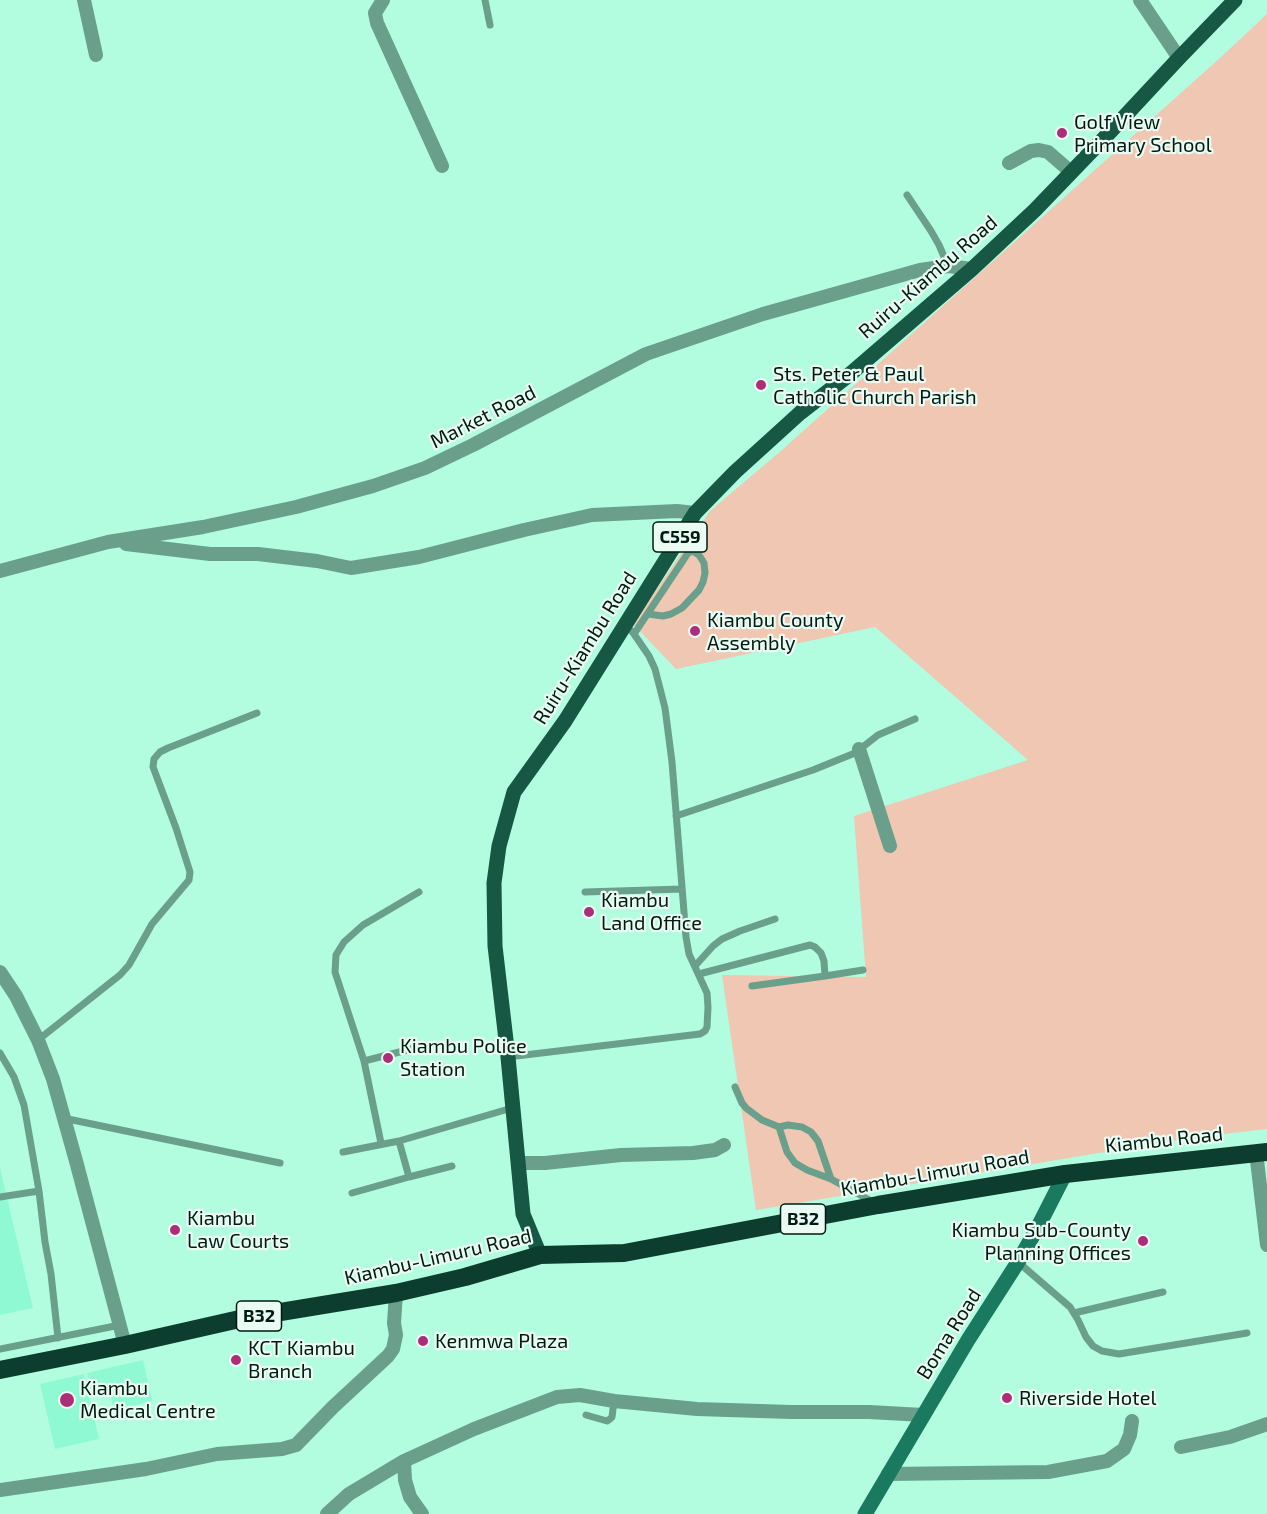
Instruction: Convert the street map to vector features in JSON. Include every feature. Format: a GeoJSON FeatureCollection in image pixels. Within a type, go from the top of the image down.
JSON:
{"type":"FeatureCollection","features":[{"type":"Feature","properties":{"kind":"highway","name":"Kiambu Road"},"geometry":{"type":"LineString","coordinates":[[1065,1174],[1261,1152]]}},
{"type":"Feature","properties":{"kind":"highway","name":"Kiambu-Limuru Road"},"geometry":{"type":"LineString","coordinates":[[0,1370],[244,1318],[396,1293],[465,1277],[540,1255],[624,1253],[878,1205],[1065,1174]]}},
{"type":"Feature","properties":{"kind":"main road","name":"Ruiru-Kiambu Road"},"geometry":{"type":"LineString","coordinates":[[540,1255],[523,1214],[495,946],[494,883],[499,846],[514,792],[630,629],[695,513],[735,472],[792,421],[972,269],[1035,210],[1235,0]]}},
{"type":"Feature","properties":{"kind":"main road","name":"Boma Road"},"geometry":{"type":"LineString","coordinates":[[865,1514],[968,1340],[1018,1262],[1065,1174]]}},
{"type":"Feature","properties":{"kind":"street"},"geometry":{"type":"LineString","coordinates":[[84,0],[96,55]]}},
{"type":"Feature","properties":{"kind":"street"},"geometry":{"type":"LineString","coordinates":[[383,0],[375,13],[377,23],[442,166]]}},
{"type":"Feature","properties":{"kind":"street"},"geometry":{"type":"LineString","coordinates":[[1140,0],[1179,58]]}},
{"type":"Feature","properties":{"kind":"street"},"geometry":{"type":"LineString","coordinates":[[1009,163],[1025,154],[1039,150],[1048,152],[1071,172]]}},
{"type":"Feature","properties":{"kind":"street","name":"Market Road"},"geometry":{"type":"LineString","coordinates":[[0,571],[108,542],[203,527],[296,507],[373,486],[425,468],[473,445],[646,354],[763,314],[920,270],[948,266],[972,269]]}},
{"type":"Feature","properties":{"kind":"street"},"geometry":{"type":"LineString","coordinates":[[108,542],[210,554],[258,554],[317,561],[351,568],[419,557],[592,515],[667,511],[695,513]]}},
{"type":"Feature","properties":{"kind":"street"},"geometry":{"type":"LineString","coordinates":[[859,749],[890,846]]}},
{"type":"Feature","properties":{"kind":"street"},"geometry":{"type":"LineString","coordinates":[[0,972],[16,996],[38,1040],[52,1079],[124,1345]]}},
{"type":"Feature","properties":{"kind":"street"},"geometry":{"type":"LineString","coordinates":[[518,1163],[545,1163],[621,1155],[693,1153],[715,1150],[724,1144]]}},
{"type":"Feature","properties":{"kind":"street"},"geometry":{"type":"LineString","coordinates":[[1261,1152],[1267,1239]]}},
{"type":"Feature","properties":{"kind":"street"},"geometry":{"type":"LineString","coordinates":[[0,1490],[146,1469],[217,1454],[282,1449],[296,1445],[393,1349],[396,1335],[394,1323],[396,1293]]}},
{"type":"Feature","properties":{"kind":"street"},"geometry":{"type":"LineString","coordinates":[[327,1514],[349,1494],[404,1461],[474,1429],[557,1397],[580,1395],[614,1401],[697,1409],[923,1415]]}},
{"type":"Feature","properties":{"kind":"street"},"geometry":{"type":"LineString","coordinates":[[888,1474],[1048,1472],[1107,1461],[1124,1449],[1130,1436],[1132,1421]]}},
{"type":"Feature","properties":{"kind":"street"},"geometry":{"type":"LineString","coordinates":[[1181,1447],[1230,1437],[1267,1424]]}},
{"type":"Feature","properties":{"kind":"street"},"geometry":{"type":"LineString","coordinates":[[404,1461],[405,1480],[410,1497],[422,1514]]}},
{"type":"Feature","properties":{"kind":"lane"},"geometry":{"type":"LineString","coordinates":[[485,0],[490,25]]}},
{"type":"Feature","properties":{"kind":"lane"},"geometry":{"type":"LineString","coordinates":[[907,195],[931,231],[948,266]]}},
{"type":"Feature","properties":{"kind":"lane"},"geometry":{"type":"LineString","coordinates":[[507,1057],[700,1034],[707,1027],[706,993],[689,954],[665,708],[649,656],[630,629],[648,614],[688,553],[693,551],[699,555],[704,563],[705,573],[699,590],[682,608],[671,614],[663,616],[648,614]]}},
{"type":"Feature","properties":{"kind":"lane"},"geometry":{"type":"LineString","coordinates":[[38,1040],[120,975],[129,965],[152,924],[189,880],[190,872],[153,767],[154,759],[168,748],[257,712]]}},
{"type":"Feature","properties":{"kind":"lane"},"geometry":{"type":"LineString","coordinates":[[676,816],[813,770],[855,753],[879,735],[915,719]]}},
{"type":"Feature","properties":{"kind":"lane"},"geometry":{"type":"LineString","coordinates":[[585,892],[682,889]]}},
{"type":"Feature","properties":{"kind":"lane"},"geometry":{"type":"LineString","coordinates":[[381,1143],[364,1061],[335,972],[336,955],[344,942],[363,925],[419,892]]}},
{"type":"Feature","properties":{"kind":"lane"},"geometry":{"type":"LineString","coordinates":[[695,966],[722,939],[775,919]]}},
{"type":"Feature","properties":{"kind":"lane"},"geometry":{"type":"LineString","coordinates":[[699,974],[810,945],[821,953],[825,976]]}},
{"type":"Feature","properties":{"kind":"lane"},"geometry":{"type":"LineString","coordinates":[[752,986],[863,970]]}},
{"type":"Feature","properties":{"kind":"lane"},"geometry":{"type":"LineString","coordinates":[[364,1061],[419,1047]]}},
{"type":"Feature","properties":{"kind":"lane"},"geometry":{"type":"LineString","coordinates":[[0,1053],[14,1077],[24,1105],[39,1191],[58,1338]]}},
{"type":"Feature","properties":{"kind":"lane"},"geometry":{"type":"LineString","coordinates":[[735,1087],[746,1108],[762,1120],[780,1127],[788,1125],[802,1127],[811,1132],[818,1141],[831,1179]]}},
{"type":"Feature","properties":{"kind":"lane"},"geometry":{"type":"LineString","coordinates":[[344,1152],[399,1141],[512,1108]]}},
{"type":"Feature","properties":{"kind":"lane"},"geometry":{"type":"LineString","coordinates":[[63,1118],[280,1163]]}},
{"type":"Feature","properties":{"kind":"lane"},"geometry":{"type":"LineString","coordinates":[[780,1127],[787,1152],[795,1163],[831,1179],[878,1205]]}},
{"type":"Feature","properties":{"kind":"lane"},"geometry":{"type":"LineString","coordinates":[[399,1141],[409,1177]]}},
{"type":"Feature","properties":{"kind":"lane"},"geometry":{"type":"LineString","coordinates":[[352,1193],[452,1166]]}},
{"type":"Feature","properties":{"kind":"lane"},"geometry":{"type":"LineString","coordinates":[[0,1197],[39,1191]]}},
{"type":"Feature","properties":{"kind":"lane"},"geometry":{"type":"LineString","coordinates":[[1018,1262],[1070,1307],[1093,1346],[1101,1351],[1119,1354],[1247,1333]]}},
{"type":"Feature","properties":{"kind":"lane"},"geometry":{"type":"LineString","coordinates":[[1074,1313],[1163,1292]]}},
{"type":"Feature","properties":{"kind":"lane"},"geometry":{"type":"LineString","coordinates":[[0,1349],[120,1325]]}},
{"type":"Feature","properties":{"kind":"lane"},"geometry":{"type":"LineString","coordinates":[[586,1415],[607,1421],[612,1416],[614,1401]]}},
{"type":"Feature","properties":{"kind":"shaded area"},"geometry":{"type":"Polygon","coordinates":[[[1267,14],[1267,1129],[1189,1138],[756,1210],[722,975],[866,977],[854,816],[1028,760],[875,627],[676,669],[633,624],[710,511],[782,450],[1267,14]]]}},
{"type":"Feature","properties":{"kind":"shaded area"},"geometry":{"type":"Polygon","coordinates":[[[0,1168],[33,1308],[0,1315],[0,1168]]]}},
{"type":"Feature","properties":{"kind":"shaded area"},"geometry":{"type":"Polygon","coordinates":[[[143,1360],[152,1401],[114,1410],[108,1386],[91,1389],[87,1373],[143,1360]]]}},
{"type":"Feature","properties":{"kind":"shaded area","name":"Kiambu Medical Centre"},"geometry":{"type":"Polygon","coordinates":[[[84,1374],[99,1439],[55,1449],[40,1384],[84,1374]]]}},
{"type":"Feature","properties":{"kind":"place","name":"Golf View Primary School"},"geometry":{"type":"Point","coordinates":[1062,133]}},
{"type":"Feature","properties":{"kind":"place","name":"Sts. Peter & Paul Catholic Church Parish"},"geometry":{"type":"Point","coordinates":[761,385]}},
{"type":"Feature","properties":{"kind":"place","name":"Kiambu County Assembly"},"geometry":{"type":"Point","coordinates":[695,631]}},
{"type":"Feature","properties":{"kind":"place","name":"Kiambu Land Office"},"geometry":{"type":"Point","coordinates":[589,912]}},
{"type":"Feature","properties":{"kind":"place","name":"Kiambu Police Station"},"geometry":{"type":"Point","coordinates":[388,1058]}},
{"type":"Feature","properties":{"kind":"place","name":"Kiambu Law Courts"},"geometry":{"type":"Point","coordinates":[175,1230]}},
{"type":"Feature","properties":{"kind":"place","name":"Kiambu Sub-County Planning Offices"},"geometry":{"type":"Point","coordinates":[1143,1241]}},
{"type":"Feature","properties":{"kind":"place","name":"Kenmwa Plaza"},"geometry":{"type":"Point","coordinates":[423,1341]}},
{"type":"Feature","properties":{"kind":"place","name":"KCT Kiambu Branch"},"geometry":{"type":"Point","coordinates":[236,1360]}},
{"type":"Feature","properties":{"kind":"place","name":"Riverside Hotel"},"geometry":{"type":"Point","coordinates":[1007,1398]}},
{"type":"Feature","properties":{"kind":"place","name":"Kiambu Medical Centre"},"geometry":{"type":"Point","coordinates":[67,1400]}}]}
